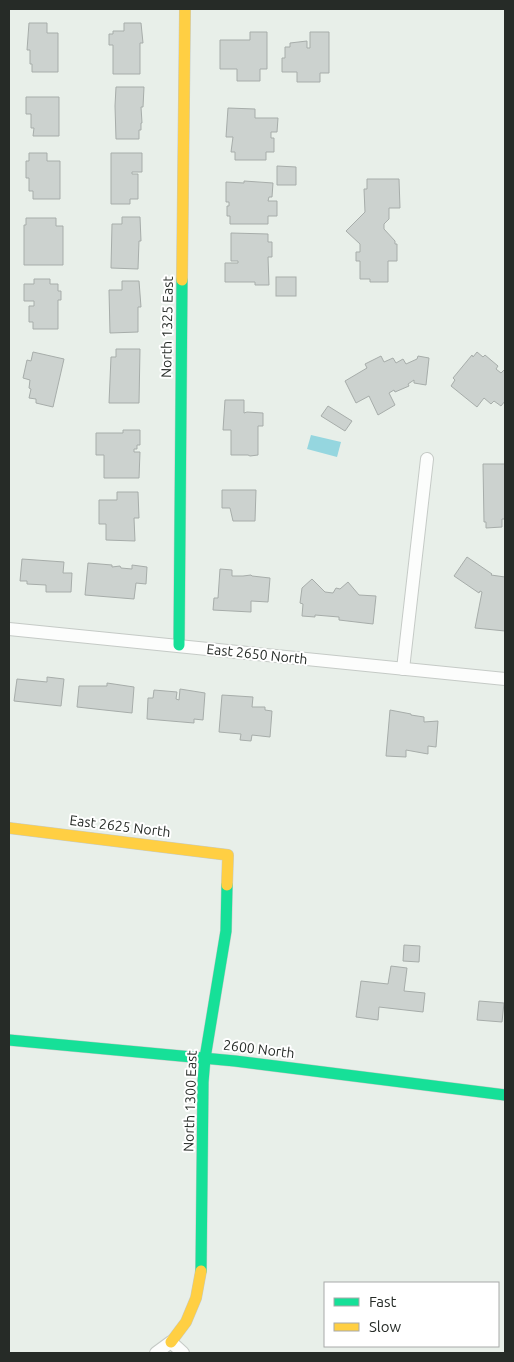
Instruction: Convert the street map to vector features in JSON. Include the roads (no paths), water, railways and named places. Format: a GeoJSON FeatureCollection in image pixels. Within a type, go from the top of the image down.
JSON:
{"type":"FeatureCollection","features":[{"type":"Feature","properties":{"kind":"street","name":"North 1325 East"},"geometry":{"type":"LineString","coordinates":[[179,646],[185,9]]}},
{"type":"Feature","properties":{"kind":"street"},"geometry":{"type":"LineString","coordinates":[[403,669],[427,459]]}},
{"type":"Feature","properties":{"kind":"street","name":"East 2650 North"},"geometry":{"type":"LineString","coordinates":[[9,629],[505,680]]}},
{"type":"Feature","properties":{"kind":"street","name":"East 2625 North"},"geometry":{"type":"LineString","coordinates":[[9,828],[228,855]]}},
{"type":"Feature","properties":{"kind":"street","name":"North 1300 East"},"geometry":{"type":"LineString","coordinates":[[171,1342],[186,1322],[196,1298],[202,1267],[203,1082],[205,1058],[226,931],[228,855]]}},
{"type":"Feature","properties":{"kind":"street","name":"2600 North"},"geometry":{"type":"LineString","coordinates":[[9,1040],[205,1058],[505,1095]]}},
{"type":"Feature","properties":{"kind":"street"},"geometry":{"type":"LineString","coordinates":[[156,1353],[171,1342],[183,1353]]}},
{"type":"Feature","properties":{"kind":"water"},"geometry":{"type":"Polygon","coordinates":[[[311,435],[341,442],[337,457],[307,449],[311,435]]]}}]}
